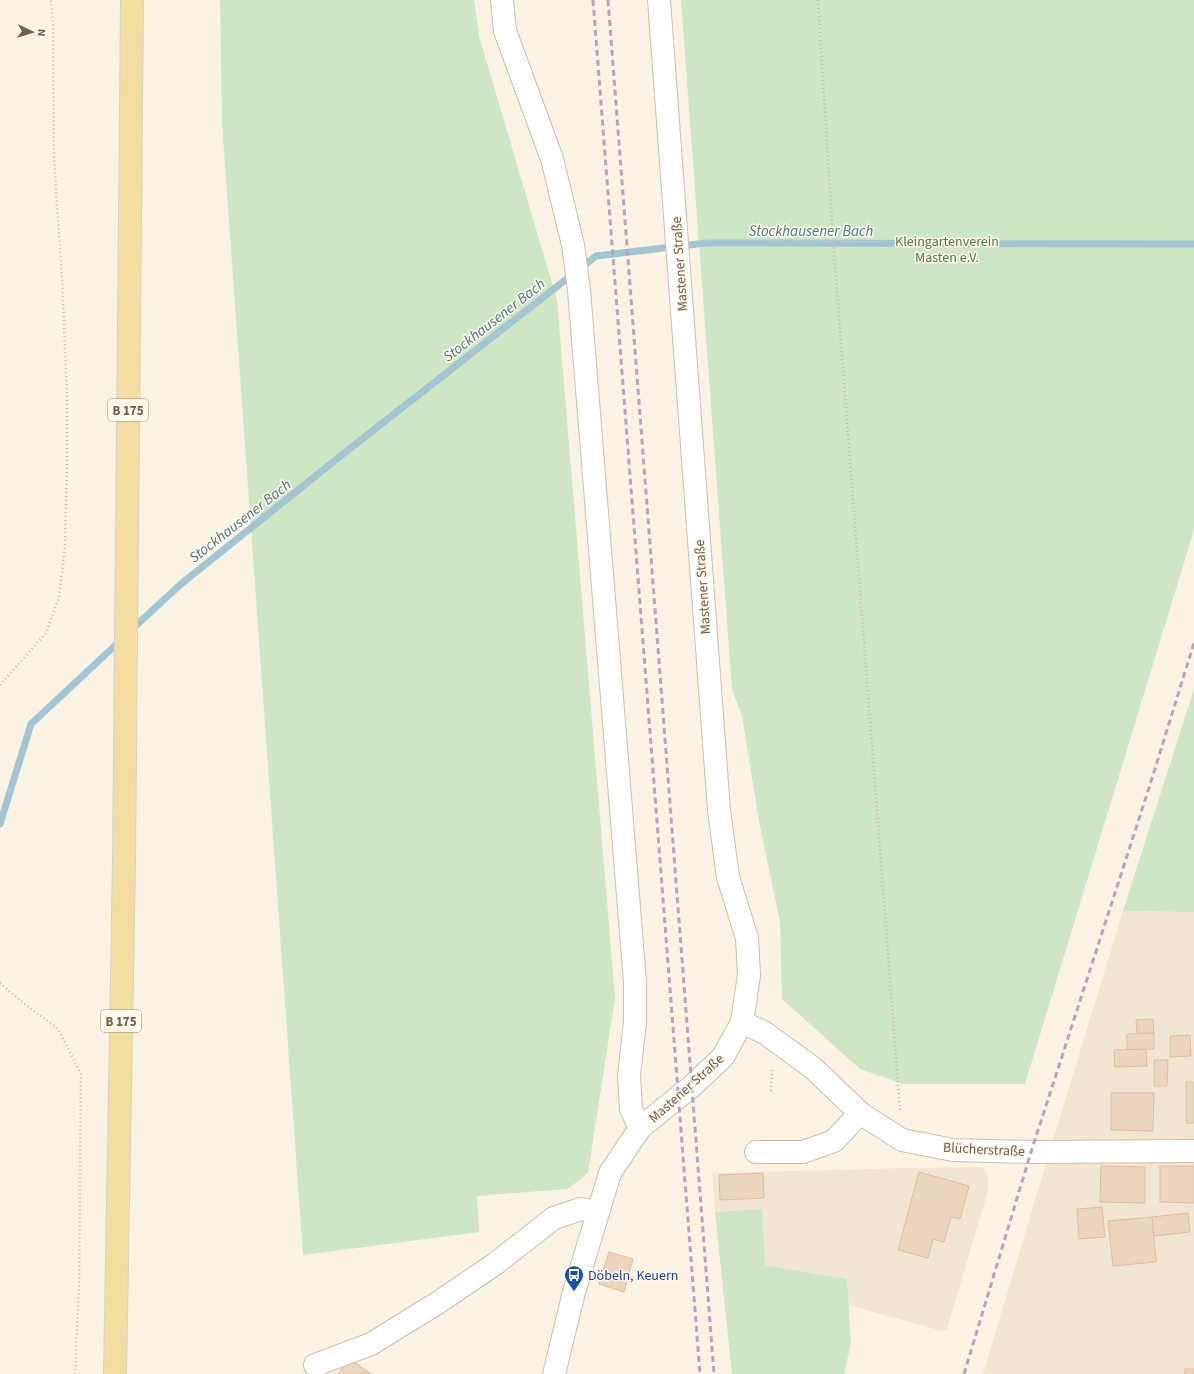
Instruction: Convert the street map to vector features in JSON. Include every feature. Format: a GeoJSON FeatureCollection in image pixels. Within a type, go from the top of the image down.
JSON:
{"type":"FeatureCollection","features":[{"type":"Feature","properties":{"kind":"main road","name":"B 175"},"geometry":{"type":"LineString","coordinates":[[114,1374],[124,861],[132,0]]}},
{"type":"Feature","properties":{"kind":"street","name":"Mastener Straße"},"geometry":{"type":"LineString","coordinates":[[502,0],[506,31],[552,159],[573,245],[579,290],[635,982],[635,1022],[629,1076],[630,1102],[631,1109],[640,1128]]}},
{"type":"Feature","properties":{"kind":"street","name":"Mastener Straße"},"geometry":{"type":"LineString","coordinates":[[554,1374],[574,1292],[610,1173],[640,1128],[692,1086],[723,1057],[742,1022],[749,975],[746,938],[728,877],[719,810],[659,0]]}},
{"type":"Feature","properties":{"kind":"street","name":"Blücherstraße"},"geometry":{"type":"LineString","coordinates":[[742,1022],[765,1033],[813,1068],[860,1113],[902,1140],[953,1150],[1031,1152],[1194,1151]]}},
{"type":"Feature","properties":{"kind":"street"},"geometry":{"type":"LineString","coordinates":[[756,1152],[803,1152],[834,1141],[860,1113]]}},
{"type":"Feature","properties":{"kind":"street"},"geometry":{"type":"LineString","coordinates":[[315,1365],[371,1344],[436,1304],[495,1264],[554,1218],[581,1209],[598,1212]]}},
{"type":"Feature","properties":{"kind":"path"},"geometry":{"type":"LineString","coordinates":[[0,685],[46,633],[59,597],[65,546],[67,393],[62,279],[54,159],[53,23],[51,0]]}},
{"type":"Feature","properties":{"kind":"path"},"geometry":{"type":"LineString","coordinates":[[818,0],[834,253],[902,1140]]}},
{"type":"Feature","properties":{"kind":"path"},"geometry":{"type":"LineString","coordinates":[[0,983],[58,1029],[81,1074],[79,1285],[75,1374]]}},
{"type":"Feature","properties":{"kind":"shaded area"},"geometry":{"type":"Polygon","coordinates":[[[1123,911],[1194,912],[1194,1374],[983,1374],[1053,1140],[1123,911]]]}},
{"type":"Feature","properties":{"kind":"shaded area"},"geometry":{"type":"Polygon","coordinates":[[[982,1167],[988,1176],[988,1191],[947,1329],[942,1331],[848,1305],[847,1279],[765,1265],[762,1209],[715,1212],[712,1173],[982,1167]]]}},
{"type":"Feature","properties":{"kind":"green space"},"geometry":{"type":"Polygon","coordinates":[[[220,0],[474,0],[479,36],[557,300],[615,998],[588,1173],[568,1189],[477,1196],[479,1232],[303,1255],[222,123],[220,0]]]}},
{"type":"Feature","properties":{"kind":"green space","name":"Kleingartenverein Masten e.V."},"geometry":{"type":"Polygon","coordinates":[[[681,0],[1194,0],[1194,530],[1025,1084],[903,1084],[860,1069],[782,999],[780,922],[759,821],[742,716],[732,689],[681,0]]]}},
{"type":"Feature","properties":{"kind":"green space"},"geometry":{"type":"Polygon","coordinates":[[[1194,689],[1194,912],[1123,911],[1194,689]]]}},
{"type":"Feature","properties":{"kind":"green space"},"geometry":{"type":"Polygon","coordinates":[[[762,1209],[765,1265],[847,1279],[851,1343],[844,1374],[732,1374],[715,1212],[762,1209]]]}},
{"type":"Feature","properties":{"kind":"building"},"geometry":{"type":"Polygon","coordinates":[[[1153,1019],[1154,1033],[1137,1034],[1136,1020],[1153,1019]]]}},
{"type":"Feature","properties":{"kind":"building"},"geometry":{"type":"Polygon","coordinates":[[[1154,1033],[1154,1049],[1127,1050],[1127,1034],[1154,1033]]]}},
{"type":"Feature","properties":{"kind":"building"},"geometry":{"type":"Polygon","coordinates":[[[1190,1035],[1191,1056],[1170,1057],[1170,1036],[1190,1035]]]}},
{"type":"Feature","properties":{"kind":"building"},"geometry":{"type":"Polygon","coordinates":[[[1146,1049],[1147,1066],[1115,1067],[1114,1050],[1146,1049]]]}},
{"type":"Feature","properties":{"kind":"building"},"geometry":{"type":"Polygon","coordinates":[[[1154,1060],[1168,1060],[1167,1086],[1154,1086],[1154,1060]]]}},
{"type":"Feature","properties":{"kind":"building"},"geometry":{"type":"Polygon","coordinates":[[[1186,1082],[1194,1082],[1194,1123],[1186,1123],[1186,1082]]]}},
{"type":"Feature","properties":{"kind":"building"},"geometry":{"type":"Polygon","coordinates":[[[1111,1093],[1154,1093],[1153,1131],[1111,1130],[1111,1093]]]}},
{"type":"Feature","properties":{"kind":"building"},"geometry":{"type":"Polygon","coordinates":[[[1101,1166],[1145,1167],[1145,1203],[1100,1202],[1101,1166]]]}},
{"type":"Feature","properties":{"kind":"building"},"geometry":{"type":"Polygon","coordinates":[[[1160,1166],[1194,1166],[1194,1203],[1160,1202],[1160,1166]]]}},
{"type":"Feature","properties":{"kind":"building"},"geometry":{"type":"Polygon","coordinates":[[[919,1172],[969,1186],[960,1219],[951,1217],[944,1242],[933,1239],[928,1258],[898,1250],[919,1172]]]}},
{"type":"Feature","properties":{"kind":"building"},"geometry":{"type":"Polygon","coordinates":[[[763,1173],[764,1198],[720,1200],[719,1175],[763,1173]]]}},
{"type":"Feature","properties":{"kind":"building"},"geometry":{"type":"Polygon","coordinates":[[[1102,1207],[1105,1237],[1079,1239],[1077,1209],[1102,1207]]]}},
{"type":"Feature","properties":{"kind":"building"},"geometry":{"type":"Polygon","coordinates":[[[1188,1213],[1190,1232],[1154,1236],[1152,1217],[1188,1213]]]}},
{"type":"Feature","properties":{"kind":"building"},"geometry":{"type":"Polygon","coordinates":[[[1152,1217],[1156,1262],[1113,1266],[1108,1221],[1152,1217]]]}},
{"type":"Feature","properties":{"kind":"building"},"geometry":{"type":"Polygon","coordinates":[[[609,1252],[633,1259],[624,1292],[599,1284],[609,1252]]]}},
{"type":"Feature","properties":{"kind":"building"},"geometry":{"type":"Polygon","coordinates":[[[349,1358],[371,1374],[338,1374],[349,1358]]]}},
{"type":"Feature","properties":{"kind":"building"},"geometry":{"type":"Polygon","coordinates":[[[1185,1369],[1194,1369],[1194,1374],[1185,1374],[1185,1369]]]}},
{"type":"Feature","properties":{"kind":"waterway","name":"Stockhausener Bach"},"geometry":{"type":"LineString","coordinates":[[130,631],[181,584],[343,454],[596,256],[706,243],[1194,244]]}},
{"type":"Feature","properties":{"kind":"waterway","name":"Stockhausener Bach"},"geometry":{"type":"LineString","coordinates":[[0,824],[31,724],[121,640]]}},
{"type":"Feature","properties":{"kind":"railway"},"geometry":{"type":"LineString","coordinates":[[593,0],[700,1374]]}},
{"type":"Feature","properties":{"kind":"railway"},"geometry":{"type":"LineString","coordinates":[[608,0],[714,1374]]}},
{"type":"Feature","properties":{"kind":"railway"},"geometry":{"type":"LineString","coordinates":[[964,1374],[1031,1152],[1149,788],[1194,643]]}},
{"type":"Feature","properties":{"kind":"place","name":"Döbeln, Keuern"},"geometry":{"type":"Point","coordinates":[574,1292]}}]}
